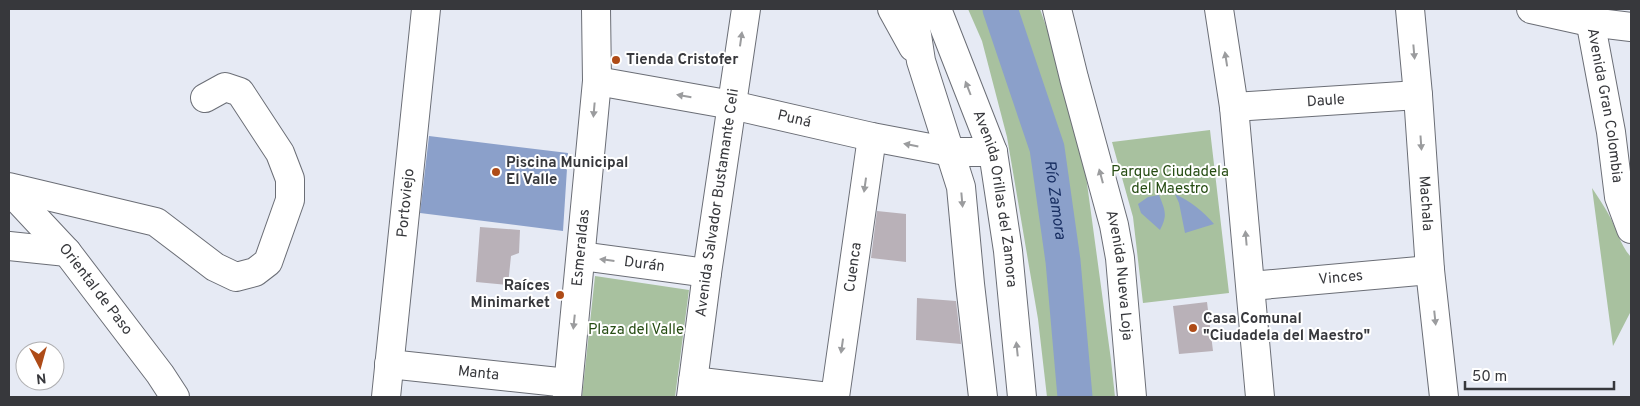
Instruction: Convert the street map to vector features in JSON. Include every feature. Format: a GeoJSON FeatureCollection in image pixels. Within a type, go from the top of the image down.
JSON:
{"type":"FeatureCollection","features":[{"type":"Feature","properties":{"kind":"main road","name":"Portoviejo"},"geometry":{"type":"LineString","coordinates":[[386,397],[426,9]]}},
{"type":"Feature","properties":{"kind":"main road","name":"Esmeraldas"},"geometry":{"type":"LineString","coordinates":[[567,390],[597,81],[596,9]]}},
{"type":"Feature","properties":{"kind":"main road","name":"Avenida Salvador Bustamante Celi"},"geometry":{"type":"LineString","coordinates":[[692,389],[746,9]]}},
{"type":"Feature","properties":{"kind":"main road"},"geometry":{"type":"LineString","coordinates":[[892,9],[921,61]]}},
{"type":"Feature","properties":{"kind":"main road","name":"Avenida Orillas del Zamora"},"geometry":{"type":"LineString","coordinates":[[913,9],[921,61],[961,187],[983,397]]}},
{"type":"Feature","properties":{"kind":"main road","name":"Avenida Orillas del Zamora"},"geometry":{"type":"LineString","coordinates":[[937,9],[993,152],[1008,251],[1022,397]]}},
{"type":"Feature","properties":{"kind":"main road","name":"Avenida Nueva Loja"},"geometry":{"type":"LineString","coordinates":[[1057,9],[1114,225],[1120,258],[1132,397]]}},
{"type":"Feature","properties":{"kind":"main road"},"geometry":{"type":"LineString","coordinates":[[1219,9],[1234,107],[1260,397]]}},
{"type":"Feature","properties":{"kind":"main road","name":"Machala"},"geometry":{"type":"LineString","coordinates":[[1410,9],[1430,270],[1444,397]]}},
{"type":"Feature","properties":{"kind":"main road"},"geometry":{"type":"LineString","coordinates":[[1531,9],[1589,15],[1631,27]]}},
{"type":"Feature","properties":{"kind":"main road","name":"Avenida Gran Colombia"},"geometry":{"type":"LineString","coordinates":[[1589,15],[1611,132],[1619,197],[1631,229]]}},
{"type":"Feature","properties":{"kind":"main road","name":"Puná"},"geometry":{"type":"LineString","coordinates":[[597,81],[732,105],[872,137],[951,152],[993,152]]}},
{"type":"Feature","properties":{"kind":"main road"},"geometry":{"type":"LineString","coordinates":[[9,189],[156,222],[215,267],[236,277],[255,272],[268,262],[290,200],[290,180],[280,152],[240,92],[225,87],[205,98]]}},
{"type":"Feature","properties":{"kind":"main road","name":"Daule"},"geometry":{"type":"LineString","coordinates":[[1234,107],[1418,94]]}},
{"type":"Feature","properties":{"kind":"main road"},"geometry":{"type":"LineString","coordinates":[[1611,132],[1631,156]]}},
{"type":"Feature","properties":{"kind":"main road","name":"Cuenca"},"geometry":{"type":"LineString","coordinates":[[835,397],[872,137]]}},
{"type":"Feature","properties":{"kind":"main road","name":"Oriental de Paso"},"geometry":{"type":"LineString","coordinates":[[9,189],[68,252],[160,374],[175,397]]}},
{"type":"Feature","properties":{"kind":"main road"},"geometry":{"type":"LineString","coordinates":[[9,246],[68,252]]}},
{"type":"Feature","properties":{"kind":"main road","name":"Durán"},"geometry":{"type":"LineString","coordinates":[[581,256],[707,273]]}},
{"type":"Feature","properties":{"kind":"main road","name":"Vinces"},"geometry":{"type":"LineString","coordinates":[[1251,286],[1430,270]]}},
{"type":"Feature","properties":{"kind":"main road","name":"Manta"},"geometry":{"type":"LineString","coordinates":[[389,364],[567,390]]}},
{"type":"Feature","properties":{"kind":"main road"},"geometry":{"type":"LineString","coordinates":[[692,389],[829,397]]}},
{"type":"Feature","properties":{"kind":"green space"},"geometry":{"type":"Polygon","coordinates":[[[968,9],[1040,9],[1051,40],[1086,176],[1115,397],[1047,397],[1038,319],[1007,137],[982,41],[968,9]]]}},
{"type":"Feature","properties":{"kind":"green space","name":"Parque Ciudadela del Maestro"},"geometry":{"type":"Polygon","coordinates":[[[1210,130],[1229,293],[1143,303],[1133,217],[1112,142],[1210,130]]]}},
{"type":"Feature","properties":{"kind":"green space"},"geometry":{"type":"Polygon","coordinates":[[[1592,188],[1609,215],[1621,242],[1631,257],[1631,311],[1613,346],[1592,188]]]}},
{"type":"Feature","properties":{"kind":"green space","name":"Plaza del Valle"},"geometry":{"type":"Polygon","coordinates":[[[595,276],[689,290],[675,397],[582,397],[595,276]]]}},
{"type":"Feature","properties":{"kind":"water","name":"Piscina Municipal El Valle"},"geometry":{"type":"Polygon","coordinates":[[[429,136],[568,153],[563,231],[420,213],[429,136]]]}},
{"type":"Feature","properties":{"kind":"water"},"geometry":{"type":"Polygon","coordinates":[[[1175,194],[1196,207],[1214,224],[1185,233],[1179,203],[1175,194]]]}},
{"type":"Feature","properties":{"kind":"water"},"geometry":{"type":"Polygon","coordinates":[[[1159,195],[1165,212],[1160,230],[1141,213],[1138,204],[1148,197],[1159,195]]]}},
{"type":"Feature","properties":{"kind":"building"},"geometry":{"type":"Polygon","coordinates":[[[877,211],[906,214],[906,262],[871,258],[877,211]]]}},
{"type":"Feature","properties":{"kind":"building"},"geometry":{"type":"Polygon","coordinates":[[[480,227],[520,230],[519,253],[511,256],[508,285],[476,282],[480,227]]]}},
{"type":"Feature","properties":{"kind":"building"},"geometry":{"type":"Polygon","coordinates":[[[917,298],[956,301],[961,344],[916,340],[917,298]]]}},
{"type":"Feature","properties":{"kind":"building","name":"Casa Comunal \"Ciudadela del Maestro\""},"geometry":{"type":"Polygon","coordinates":[[[1207,302],[1213,351],[1179,354],[1173,306],[1207,302]]]}},
{"type":"Feature","properties":{"kind":"waterway","name":"Río Zamora"},"geometry":{"type":"LineString","coordinates":[[1000,9],[1047,148],[1063,261],[1075,397]]}},
{"type":"Feature","properties":{"kind":"place","name":"Tienda Cristofer"},"geometry":{"type":"Point","coordinates":[616,60]}},
{"type":"Feature","properties":{"kind":"place","name":"Piscina Municipal El Valle"},"geometry":{"type":"Point","coordinates":[496,172]}},
{"type":"Feature","properties":{"kind":"place","name":"Raíces Minimarket"},"geometry":{"type":"Point","coordinates":[560,295]}},
{"type":"Feature","properties":{"kind":"place","name":"Casa Comunal \"Ciudadela del Maestro\""},"geometry":{"type":"Point","coordinates":[1193,328]}}]}
